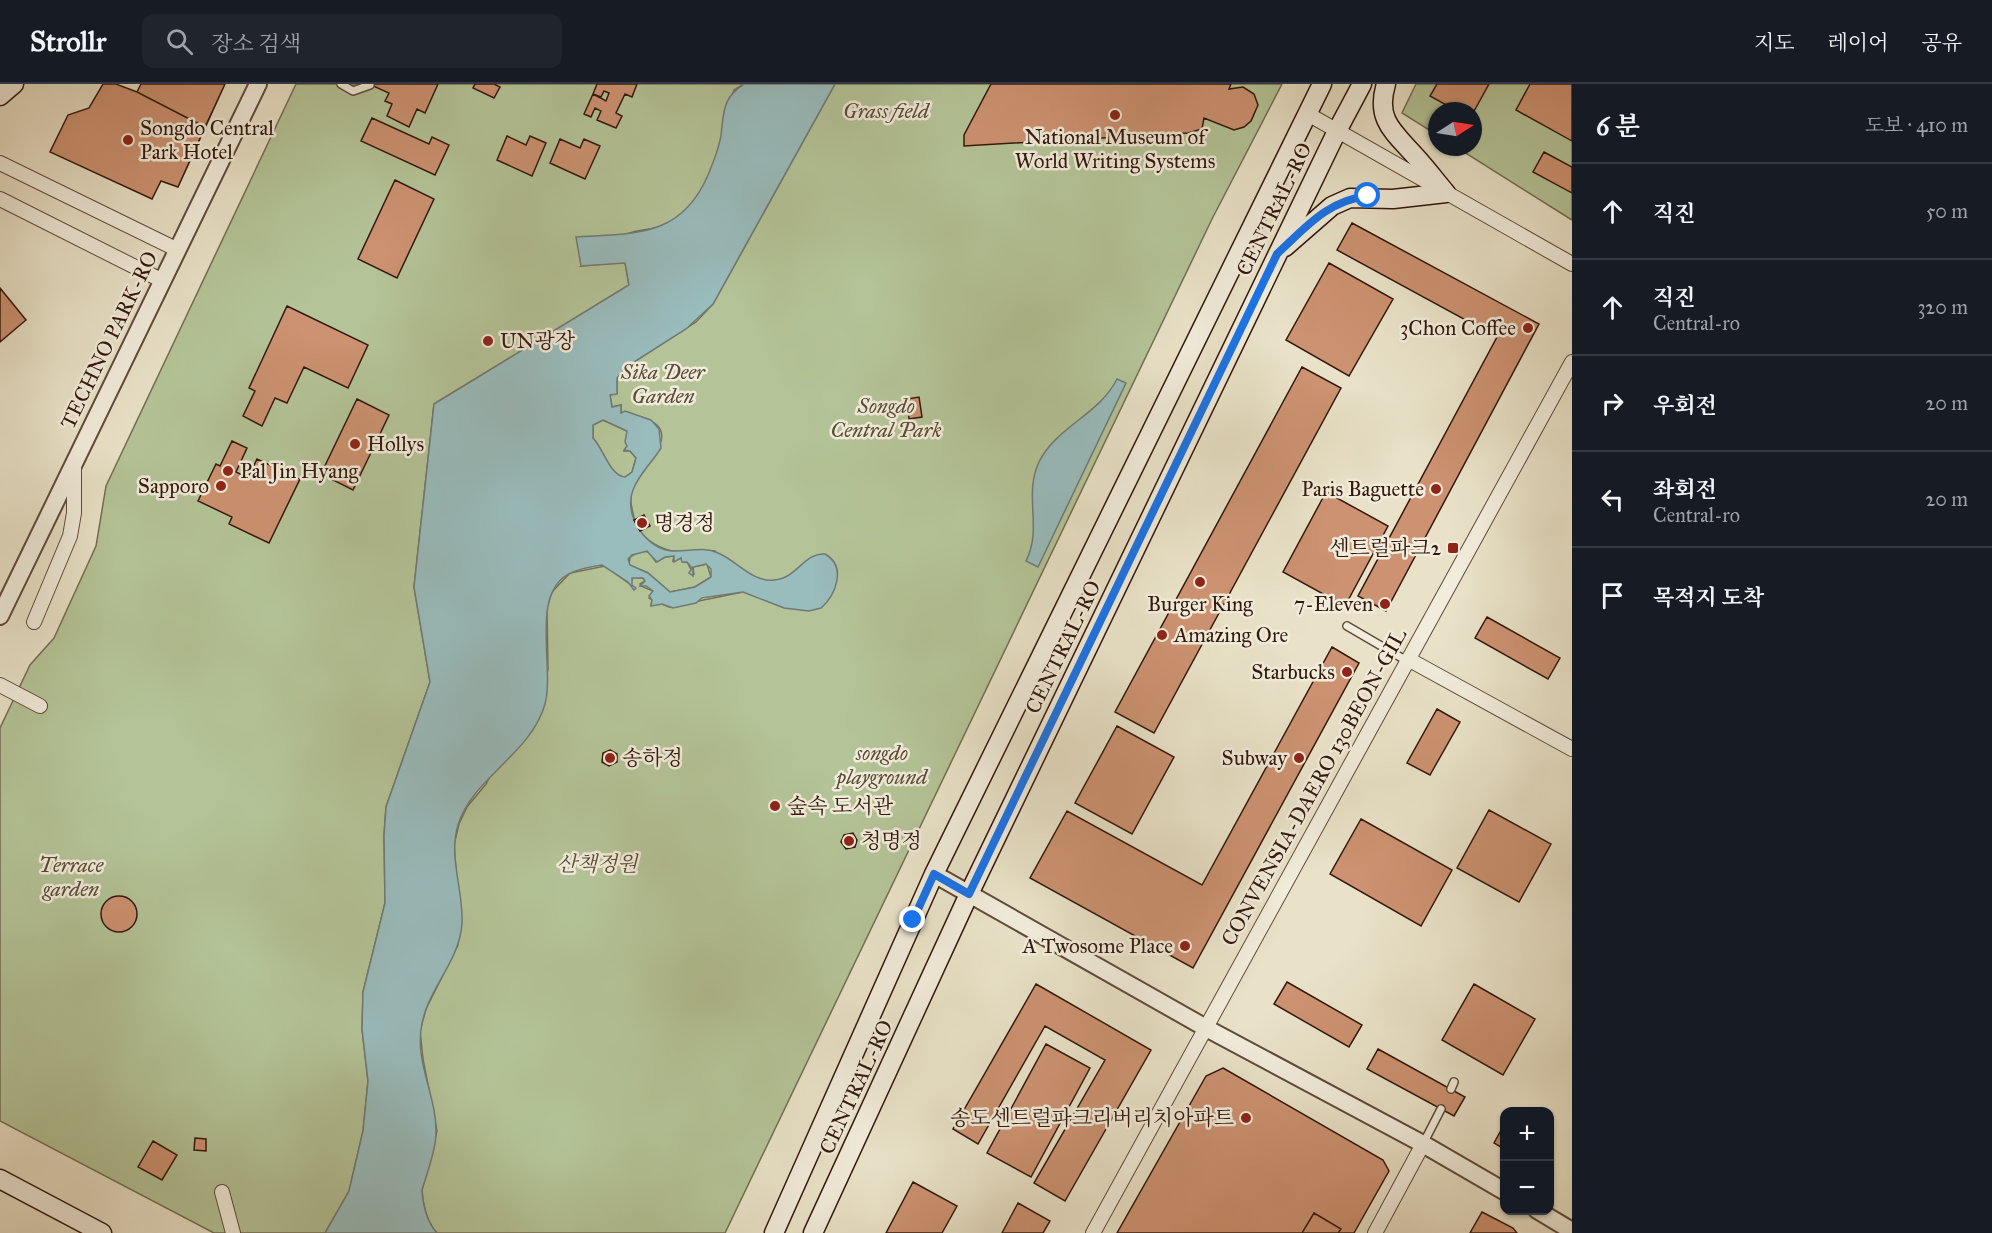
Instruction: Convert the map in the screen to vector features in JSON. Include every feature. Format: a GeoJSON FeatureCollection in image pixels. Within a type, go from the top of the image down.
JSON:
{"type":"FeatureCollection","features":[{"type":"Feature","properties":{"kind":"main road"},"geometry":{"type":"LineString","coordinates":[[0,96],[14,84]]}},
{"type":"Feature","properties":{"kind":"main road","name":"CENTRAL-RO"},"geometry":{"type":"LineString","coordinates":[[774,1233],[934,874],[1322,84]]}},
{"type":"Feature","properties":{"kind":"main road","name":"CENTRAL-RO"},"geometry":{"type":"LineString","coordinates":[[813,1233],[969,894],[1277,254],[1362,84]]}},
{"type":"Feature","properties":{"kind":"main road"},"geometry":{"type":"LineString","coordinates":[[1386,84],[1382,97],[1385,118],[1391,132],[1446,193]]}},
{"type":"Feature","properties":{"kind":"main road"},"geometry":{"type":"LineString","coordinates":[[1277,254],[1313,220],[1332,206],[1350,198],[1393,199],[1446,193]]}},
{"type":"Feature","properties":{"kind":"main road"},"geometry":{"type":"LineString","coordinates":[[0,1179],[102,1233]]}},
{"type":"Feature","properties":{"kind":"street","name":"TECHNO PARK-RO"},"geometry":{"type":"LineString","coordinates":[[0,616],[258,84]]}},
{"type":"Feature","properties":{"kind":"street"},"geometry":{"type":"LineString","coordinates":[[1306,113],[1572,264]]}},
{"type":"Feature","properties":{"kind":"street"},"geometry":{"type":"LineString","coordinates":[[0,163],[178,250]]}},
{"type":"Feature","properties":{"kind":"street"},"geometry":{"type":"LineString","coordinates":[[0,199],[163,280]]}},
{"type":"Feature","properties":{"kind":"street","name":"CONVENSIA-DAERO 130BEON-GIL"},"geometry":{"type":"LineString","coordinates":[[1094,1233],[1572,362]]}},
{"type":"Feature","properties":{"kind":"street"},"geometry":{"type":"LineString","coordinates":[[34,622],[70,536],[74,513],[74,464]]}},
{"type":"Feature","properties":{"kind":"street"},"geometry":{"type":"LineString","coordinates":[[1407,660],[1572,749]]}},
{"type":"Feature","properties":{"kind":"street"},"geometry":{"type":"LineString","coordinates":[[0,685],[40,706]]}},
{"type":"Feature","properties":{"kind":"street"},"geometry":{"type":"LineString","coordinates":[[934,874],[1206,1028],[1423,1144],[1500,1189]]}},
{"type":"Feature","properties":{"kind":"street"},"geometry":{"type":"LineString","coordinates":[[1375,1233],[1423,1144]]}},
{"type":"Feature","properties":{"kind":"street"},"geometry":{"type":"LineString","coordinates":[[222,1192],[233,1233]]}},
{"type":"Feature","properties":{"kind":"street"},"geometry":{"type":"LineString","coordinates":[[1545,1215],[1572,1231]]}},
{"type":"Feature","properties":{"kind":"lane"},"geometry":{"type":"LineString","coordinates":[[341,84],[353,91],[370,85]]}},
{"type":"Feature","properties":{"kind":"lane"},"geometry":{"type":"LineString","coordinates":[[1347,626],[1407,660]]}},
{"type":"Feature","properties":{"kind":"lane"},"geometry":{"type":"LineString","coordinates":[[1423,1144],[1441,1109]]}},
{"type":"Feature","properties":{"kind":"green space","name":"Terrace garden"},"geometry":{"type":"Polygon","coordinates":[[[296,84],[744,84],[734,90],[720,146],[696,200],[668,224],[632,232],[621,237],[581,266],[625,262],[629,285],[434,404],[414,587],[430,682],[386,807],[385,903],[363,992],[362,1029],[368,1081],[363,1131],[349,1191],[325,1233],[214,1233],[0,1121],[0,728],[30,665],[54,638],[96,546],[106,486],[296,84]]]}},
{"type":"Feature","properties":{"kind":"green space","name":"Songdo Central Park"},"geometry":{"type":"Polygon","coordinates":[[[835,84],[1282,84],[1212,219],[725,1233],[437,1233],[428,1218],[422,1196],[437,1131],[420,1031],[426,1009],[458,945],[461,927],[454,845],[459,824],[467,807],[486,784],[548,670],[547,608],[551,593],[570,573],[605,566],[631,585],[632,577],[643,578],[645,581],[640,584],[641,586],[653,591],[649,598],[652,600],[651,605],[662,604],[669,607],[743,592],[715,551],[671,551],[650,541],[641,533],[631,504],[632,490],[657,451],[661,441],[661,431],[655,424],[642,418],[621,413],[621,405],[612,407],[610,395],[617,393],[617,378],[626,367],[696,322],[713,304],[835,84]]]}},
{"type":"Feature","properties":{"kind":"green space"},"geometry":{"type":"Polygon","coordinates":[[[1416,84],[1572,84],[1572,220],[1470,156],[1482,156],[1482,102],[1428,102],[1428,129],[1402,113],[1416,84]]]}},
{"type":"Feature","properties":{"kind":"green space"},"geometry":{"type":"Polygon","coordinates":[[[603,420],[627,431],[627,446],[624,451],[630,451],[636,458],[632,472],[625,477],[615,472],[593,438],[593,425],[603,420]]]}},
{"type":"Feature","properties":{"kind":"green space"},"geometry":{"type":"Polygon","coordinates":[[[640,551],[649,552],[656,562],[665,557],[674,556],[673,561],[681,558],[683,562],[687,562],[694,575],[693,567],[707,564],[711,577],[695,587],[670,592],[648,573],[629,565],[630,557],[640,551]]]}},
{"type":"Feature","properties":{"kind":"water"},"geometry":{"type":"Polygon","coordinates":[[[744,84],[835,84],[713,304],[686,329],[626,367],[617,378],[617,394],[610,395],[612,407],[621,405],[621,413],[625,411],[651,420],[659,429],[661,448],[642,473],[633,490],[631,510],[639,529],[662,549],[712,551],[725,556],[752,575],[766,580],[789,575],[811,557],[825,554],[836,566],[835,588],[821,608],[809,611],[784,608],[743,592],[702,598],[696,603],[673,608],[662,604],[651,606],[652,600],[649,596],[653,591],[646,586],[640,586],[645,581],[643,578],[632,578],[632,585],[636,588],[634,590],[628,582],[602,565],[575,571],[558,583],[551,596],[547,613],[547,689],[545,704],[538,722],[528,737],[488,779],[465,808],[455,837],[455,862],[462,912],[460,938],[424,1016],[420,1043],[436,1133],[422,1196],[428,1218],[437,1233],[325,1233],[349,1191],[363,1131],[368,1081],[362,1029],[363,992],[385,903],[386,807],[430,682],[414,587],[434,404],[629,285],[625,263],[581,266],[576,237],[637,232],[654,228],[684,211],[697,196],[708,175],[719,145],[725,106],[737,89],[744,84]],[[603,420],[593,425],[593,438],[615,472],[625,477],[632,472],[636,458],[630,451],[624,450],[627,446],[625,442],[627,431],[603,420]],[[647,551],[632,555],[628,559],[630,565],[648,573],[670,592],[695,587],[711,577],[711,569],[706,564],[693,567],[693,576],[689,573],[692,568],[687,562],[682,562],[681,558],[674,562],[674,556],[665,557],[657,562],[647,551]]]}},
{"type":"Feature","properties":{"kind":"water"},"geometry":{"type":"Polygon","coordinates":[[[1117,379],[1126,383],[1038,567],[1026,561],[1033,536],[1032,499],[1039,462],[1056,439],[1100,402],[1117,379]]]}},
{"type":"Feature","properties":{"kind":"building","name":"Songdo Central Park Hotel"},"geometry":{"type":"Polygon","coordinates":[[[103,84],[116,84],[137,92],[141,84],[225,84],[178,187],[161,181],[152,199],[50,152],[68,115],[89,108],[103,84]]]}},
{"type":"Feature","properties":{"kind":"building","name":"Songdo Central Park Hotel"},"geometry":{"type":"Polygon","coordinates":[[[103,84],[116,84],[137,92],[205,127],[178,187],[161,181],[152,199],[50,152],[68,115],[89,108],[103,84]]]}},
{"type":"Feature","properties":{"kind":"building"},"geometry":{"type":"Polygon","coordinates":[[[141,84],[225,84],[205,127],[137,92],[141,84]]]}},
{"type":"Feature","properties":{"kind":"building"},"geometry":{"type":"Polygon","coordinates":[[[369,84],[438,84],[425,113],[417,109],[409,127],[387,116],[392,104],[385,101],[389,93],[369,84]]]}},
{"type":"Feature","properties":{"kind":"building"},"geometry":{"type":"Polygon","coordinates":[[[475,84],[494,84],[500,87],[494,98],[473,88],[475,84]]]}},
{"type":"Feature","properties":{"kind":"building"},"geometry":{"type":"Polygon","coordinates":[[[597,84],[637,84],[632,97],[625,94],[616,113],[622,116],[616,128],[597,120],[601,111],[595,108],[591,117],[584,114],[597,84]],[[604,91],[601,97],[593,94],[606,101],[609,93],[604,91]]]}},
{"type":"Feature","properties":{"kind":"building","name":"National Museum of World Writing Systems"},"geometry":{"type":"Polygon","coordinates":[[[991,84],[1231,84],[1229,89],[1243,87],[1254,94],[1258,105],[1251,121],[1244,127],[1234,130],[1204,118],[1202,129],[1188,133],[964,146],[964,135],[991,84]]]}},
{"type":"Feature","properties":{"kind":"building"},"geometry":{"type":"Polygon","coordinates":[[[1437,84],[1489,84],[1479,102],[1441,102],[1430,96],[1437,84]]]}},
{"type":"Feature","properties":{"kind":"building"},"geometry":{"type":"Polygon","coordinates":[[[1530,84],[1572,84],[1572,141],[1516,110],[1530,84]]]}},
{"type":"Feature","properties":{"kind":"building"},"geometry":{"type":"Polygon","coordinates":[[[372,118],[429,144],[432,137],[449,145],[435,175],[361,141],[372,118]]]}},
{"type":"Feature","properties":{"kind":"building"},"geometry":{"type":"Polygon","coordinates":[[[507,136],[526,145],[530,136],[546,143],[532,176],[497,160],[507,136]]]}},
{"type":"Feature","properties":{"kind":"building"},"geometry":{"type":"Polygon","coordinates":[[[560,139],[580,148],[584,139],[600,146],[585,179],[550,163],[560,139]]]}},
{"type":"Feature","properties":{"kind":"building"},"geometry":{"type":"Polygon","coordinates":[[[1544,152],[1572,167],[1572,193],[1533,172],[1544,152]]]}},
{"type":"Feature","properties":{"kind":"building"},"geometry":{"type":"Polygon","coordinates":[[[395,180],[434,199],[397,278],[358,259],[395,180]]]}},
{"type":"Feature","properties":{"kind":"building"},"geometry":{"type":"Polygon","coordinates":[[[1352,223],[1539,324],[1386,611],[1358,596],[1497,337],[1337,250],[1352,223]]]}},
{"type":"Feature","properties":{"kind":"building"},"geometry":{"type":"Polygon","coordinates":[[[1329,263],[1393,299],[1349,376],[1286,340],[1329,263]]]}},
{"type":"Feature","properties":{"kind":"building"},"geometry":{"type":"Polygon","coordinates":[[[0,288],[26,320],[0,342],[0,288]]]}},
{"type":"Feature","properties":{"kind":"building"},"geometry":{"type":"Polygon","coordinates":[[[287,306],[368,345],[348,388],[304,367],[287,403],[275,398],[262,426],[243,416],[255,391],[249,388],[287,306]]]}},
{"type":"Feature","properties":{"kind":"building"},"geometry":{"type":"Polygon","coordinates":[[[1302,367],[1341,388],[1154,733],[1115,712],[1302,367]]]}},
{"type":"Feature","properties":{"kind":"building"},"geometry":{"type":"Polygon","coordinates":[[[919,397],[922,417],[909,419],[907,399],[919,397]]]}},
{"type":"Feature","properties":{"kind":"building","name":"Hollys"},"geometry":{"type":"Polygon","coordinates":[[[357,399],[389,415],[353,490],[321,474],[357,399]]]}},
{"type":"Feature","properties":{"kind":"building"},"geometry":{"type":"Polygon","coordinates":[[[232,441],[247,448],[236,472],[248,478],[257,459],[300,479],[269,543],[229,524],[232,517],[198,501],[216,464],[220,466],[232,441]]]}},
{"type":"Feature","properties":{"kind":"building"},"geometry":{"type":"Polygon","coordinates":[[[1326,492],[1388,526],[1345,606],[1283,572],[1326,492]]]}},
{"type":"Feature","properties":{"kind":"building","name":"명경정"},"geometry":{"type":"Polygon","coordinates":[[[644,515],[650,526],[640,531],[634,520],[644,515]]]}},
{"type":"Feature","properties":{"kind":"building"},"geometry":{"type":"Polygon","coordinates":[[[1487,617],[1560,658],[1548,679],[1475,638],[1487,617]]]}},
{"type":"Feature","properties":{"kind":"building"},"geometry":{"type":"Polygon","coordinates":[[[1332,647],[1359,663],[1193,968],[1030,878],[1067,811],[1202,885],[1332,647]]]}},
{"type":"Feature","properties":{"kind":"building"},"geometry":{"type":"Polygon","coordinates":[[[1437,709],[1460,722],[1430,775],[1407,763],[1437,709]]]}},
{"type":"Feature","properties":{"kind":"building"},"geometry":{"type":"Polygon","coordinates":[[[1117,726],[1174,757],[1132,834],[1075,803],[1117,726]]]}},
{"type":"Feature","properties":{"kind":"building","name":"송하정"},"geometry":{"type":"Polygon","coordinates":[[[610,750],[617,754],[617,762],[609,766],[602,762],[603,753],[610,750]]]}},
{"type":"Feature","properties":{"kind":"building"},"geometry":{"type":"Polygon","coordinates":[[[1489,810],[1551,844],[1519,902],[1457,868],[1489,810]]]}},
{"type":"Feature","properties":{"kind":"building"},"geometry":{"type":"Polygon","coordinates":[[[1361,819],[1452,870],[1421,926],[1330,874],[1361,819]]]}},
{"type":"Feature","properties":{"kind":"building","name":"청명정"},"geometry":{"type":"Polygon","coordinates":[[[853,833],[857,840],[855,847],[846,849],[841,842],[844,835],[853,833]]]}},
{"type":"Feature","properties":{"kind":"building"},"geometry":{"type":"Polygon","coordinates":[[[119,896],[132,901],[137,914],[132,927],[119,932],[106,927],[101,914],[106,901],[119,896]]]}},
{"type":"Feature","properties":{"kind":"building"},"geometry":{"type":"Polygon","coordinates":[[[1287,982],[1362,1025],[1349,1047],[1274,1004],[1287,982]]]}},
{"type":"Feature","properties":{"kind":"building"},"geometry":{"type":"Polygon","coordinates":[[[1036,984],[1151,1050],[1065,1201],[1034,1183],[1105,1060],[1045,1026],[978,1144],[953,1129],[1036,984]]]}},
{"type":"Feature","properties":{"kind":"building"},"geometry":{"type":"Polygon","coordinates":[[[1474,984],[1535,1019],[1503,1075],[1442,1040],[1474,984]]]}},
{"type":"Feature","properties":{"kind":"building"},"geometry":{"type":"Polygon","coordinates":[[[1046,1044],[1090,1068],[1031,1177],[987,1153],[1046,1044]]]}},
{"type":"Feature","properties":{"kind":"building"},"geometry":{"type":"Polygon","coordinates":[[[1378,1049],[1465,1097],[1454,1116],[1367,1069],[1378,1049]]]}},
{"type":"Feature","properties":{"kind":"building","name":"송도센트럴파크리버리치아파트"},"geometry":{"type":"Polygon","coordinates":[[[1223,1068],[1383,1160],[1389,1171],[1354,1233],[1117,1233],[1206,1076],[1223,1068]]]}},
{"type":"Feature","properties":{"kind":"building"},"geometry":{"type":"Polygon","coordinates":[[[1500,1132],[1500,1147],[1494,1143],[1500,1132]]]}},
{"type":"Feature","properties":{"kind":"building"},"geometry":{"type":"Polygon","coordinates":[[[195,1138],[206,1139],[206,1151],[194,1150],[195,1138]]]}},
{"type":"Feature","properties":{"kind":"building"},"geometry":{"type":"Polygon","coordinates":[[[153,1141],[177,1155],[162,1180],[138,1167],[153,1141]]]}},
{"type":"Feature","properties":{"kind":"building"},"geometry":{"type":"Polygon","coordinates":[[[913,1182],[957,1206],[942,1233],[886,1233],[913,1182]]]}},
{"type":"Feature","properties":{"kind":"building"},"geometry":{"type":"Polygon","coordinates":[[[1018,1203],[1050,1221],[1043,1233],[1002,1233],[1018,1203]]]}},
{"type":"Feature","properties":{"kind":"building"},"geometry":{"type":"Polygon","coordinates":[[[1482,1212],[1513,1228],[1517,1233],[1470,1233],[1482,1212]]]}},
{"type":"Feature","properties":{"kind":"building"},"geometry":{"type":"Polygon","coordinates":[[[1314,1213],[1341,1229],[1338,1233],[1302,1233],[1314,1213]]]}},
{"type":"Feature","properties":{"kind":"place","name":"National Museum of World Writing Systems"},"geometry":{"type":"Point","coordinates":[1115,115]}},
{"type":"Feature","properties":{"kind":"place","name":"Songdo Central Park Hotel"},"geometry":{"type":"Point","coordinates":[128,140]}},
{"type":"Feature","properties":{"kind":"place","name":"3Chon Coffee"},"geometry":{"type":"Point","coordinates":[1528,328]}},
{"type":"Feature","properties":{"kind":"place","name":"UN광장"},"geometry":{"type":"Point","coordinates":[488,341]}},
{"type":"Feature","properties":{"kind":"place","name":"Hollys"},"geometry":{"type":"Point","coordinates":[355,444]}},
{"type":"Feature","properties":{"kind":"place","name":"Pal Jin Hyang"},"geometry":{"type":"Point","coordinates":[228,471]}},
{"type":"Feature","properties":{"kind":"place","name":"Sapporo"},"geometry":{"type":"Point","coordinates":[221,486]}},
{"type":"Feature","properties":{"kind":"place","name":"Paris Baguette"},"geometry":{"type":"Point","coordinates":[1436,489]}},
{"type":"Feature","properties":{"kind":"place","name":"명경정"},"geometry":{"type":"Point","coordinates":[642,523]}},
{"type":"Feature","properties":{"kind":"place","name":"센트럴파크2"},"geometry":{"type":"Point","coordinates":[1453,548]}},
{"type":"Feature","properties":{"kind":"place","name":"Burger King"},"geometry":{"type":"Point","coordinates":[1200,582]}},
{"type":"Feature","properties":{"kind":"place","name":"7-Eleven"},"geometry":{"type":"Point","coordinates":[1385,604]}},
{"type":"Feature","properties":{"kind":"place","name":"Amazing Ore"},"geometry":{"type":"Point","coordinates":[1162,635]}},
{"type":"Feature","properties":{"kind":"place","name":"Starbucks"},"geometry":{"type":"Point","coordinates":[1347,672]}},
{"type":"Feature","properties":{"kind":"place","name":"송하정"},"geometry":{"type":"Point","coordinates":[610,758]}},
{"type":"Feature","properties":{"kind":"place","name":"Subway"},"geometry":{"type":"Point","coordinates":[1299,758]}},
{"type":"Feature","properties":{"kind":"place","name":"숲속 도서관"},"geometry":{"type":"Point","coordinates":[775,806]}},
{"type":"Feature","properties":{"kind":"place","name":"청명정"},"geometry":{"type":"Point","coordinates":[849,841]}},
{"type":"Feature","properties":{"kind":"place","name":"A Twosome Place"},"geometry":{"type":"Point","coordinates":[1185,946]}},
{"type":"Feature","properties":{"kind":"place","name":"송도센트럴파크리버리치아파트"},"geometry":{"type":"Point","coordinates":[1246,1118]}},
{"type":"Feature","properties":{"kind":"route"},"geometry":{"type":"LineString","coordinates":[[913,920],[934,874],[969,894],[1277,254],[1313,220],[1332,206],[1350,198],[1368,196]]}},
{"type":"Feature","properties":{"kind":"park label","name":"Grass field"},"geometry":{"type":"Point","coordinates":[886,111]}},
{"type":"Feature","properties":{"kind":"park label","name":"Sika Deer Garden"},"geometry":{"type":"Point","coordinates":[663,384]}},
{"type":"Feature","properties":{"kind":"park label","name":"songdo playground"},"geometry":{"type":"Point","coordinates":[882,765]}},
{"type":"Feature","properties":{"kind":"park label","name":"산책정원"},"geometry":{"type":"Point","coordinates":[597,864]}}]}
